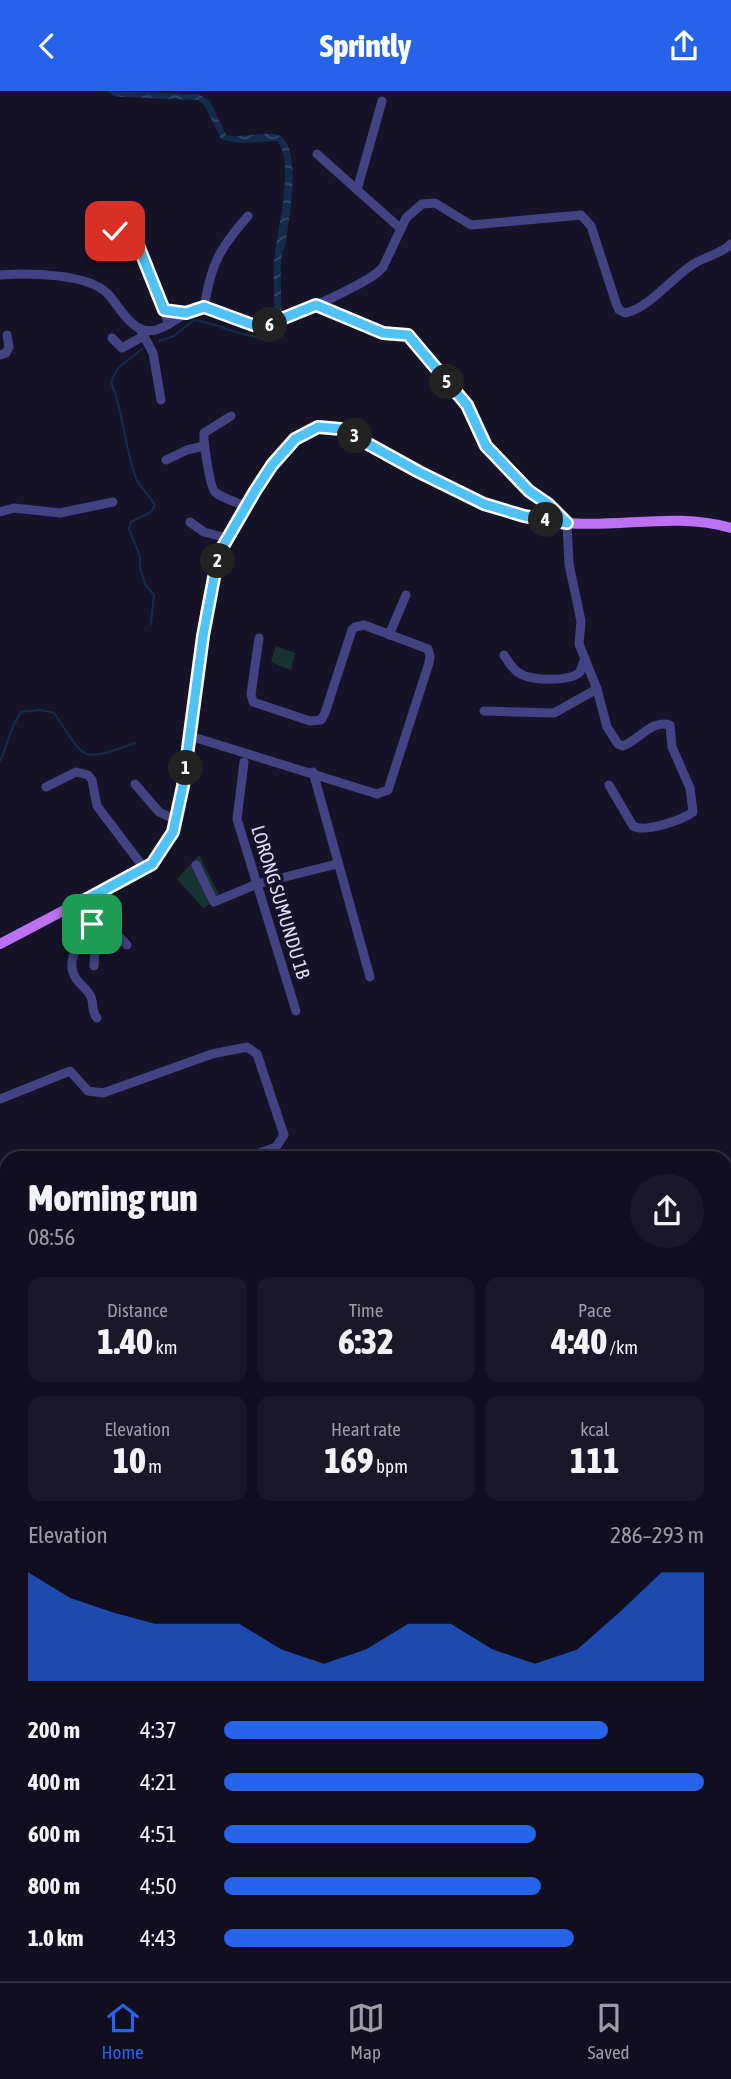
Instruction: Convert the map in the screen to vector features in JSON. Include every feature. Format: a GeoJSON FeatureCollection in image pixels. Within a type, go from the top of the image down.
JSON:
{"type":"FeatureCollection","features":[{"type":"Feature","properties":{"kind":"main road"},"geometry":{"type":"LineString","coordinates":[[0,943],[152,864],[167,843],[176,820],[209,597],[216,567],[228,538],[272,465],[303,433],[326,426],[341,429],[484,504],[533,518],[567,523],[683,520],[731,528]]}},
{"type":"Feature","properties":{"kind":"street"},"geometry":{"type":"LineString","coordinates":[[357,190],[382,101]]}},
{"type":"Feature","properties":{"kind":"street"},"geometry":{"type":"LineString","coordinates":[[317,154],[401,229]]}},
{"type":"Feature","properties":{"kind":"street"},"geometry":{"type":"LineString","coordinates":[[112,338],[121,348],[141,333],[169,324],[186,313],[204,307],[253,325],[274,324],[377,273],[406,218],[415,208],[431,203],[471,225],[581,215],[591,226],[616,303],[619,310],[625,313],[634,310],[662,290],[694,263],[719,253],[731,244]]}},
{"type":"Feature","properties":{"kind":"street"},"geometry":{"type":"LineString","coordinates":[[204,307],[218,254],[248,216]]}},
{"type":"Feature","properties":{"kind":"street"},"geometry":{"type":"LineString","coordinates":[[115,231],[130,235],[136,240],[169,324]]}},
{"type":"Feature","properties":{"kind":"street"},"geometry":{"type":"LineString","coordinates":[[0,275],[29,273],[79,279],[102,289],[141,333],[153,353],[161,400]]}},
{"type":"Feature","properties":{"kind":"street"},"geometry":{"type":"LineString","coordinates":[[316,305],[383,333],[404,334],[412,339],[467,405],[486,446],[529,491],[548,504],[567,523],[567,552],[581,621],[579,640],[597,689],[607,727],[618,744],[627,745],[650,728],[659,724],[670,725],[672,747],[690,788],[693,812],[648,829],[636,828],[609,785]]}},
{"type":"Feature","properties":{"kind":"street"},"geometry":{"type":"LineString","coordinates":[[164,310],[186,313]]}},
{"type":"Feature","properties":{"kind":"street"},"geometry":{"type":"LineString","coordinates":[[0,355],[6,353],[9,347],[7,335]]}},
{"type":"Feature","properties":{"kind":"street"},"geometry":{"type":"LineString","coordinates":[[231,416],[204,432],[204,446],[211,488],[216,493],[246,506]]}},
{"type":"Feature","properties":{"kind":"street"},"geometry":{"type":"LineString","coordinates":[[166,460],[187,450],[204,446]]}},
{"type":"Feature","properties":{"kind":"street"},"geometry":{"type":"LineString","coordinates":[[0,512],[14,508],[60,513],[113,502]]}},
{"type":"Feature","properties":{"kind":"street"},"geometry":{"type":"LineString","coordinates":[[190,522],[204,533],[228,538]]}},
{"type":"Feature","properties":{"kind":"street"},"geometry":{"type":"LineString","coordinates":[[389,635],[406,595]]}},
{"type":"Feature","properties":{"kind":"street"},"geometry":{"type":"LineString","coordinates":[[190,736],[377,794],[388,790],[430,656],[428,649],[364,625],[355,627],[325,713],[321,720],[310,721],[253,702],[251,694],[259,638]]}},
{"type":"Feature","properties":{"kind":"street"},"geometry":{"type":"LineString","coordinates":[[504,655],[514,668],[524,675],[565,680],[580,672],[585,659]]}},
{"type":"Feature","properties":{"kind":"street"},"geometry":{"type":"LineString","coordinates":[[484,711],[554,713],[597,689]]}},
{"type":"Feature","properties":{"kind":"street","name":"LORONG SUMUNDU 1B"},"geometry":{"type":"LineString","coordinates":[[244,762],[237,820],[296,1011]]}},
{"type":"Feature","properties":{"kind":"street"},"geometry":{"type":"LineString","coordinates":[[46,787],[76,772],[88,775],[94,785],[97,806],[144,868]]}},
{"type":"Feature","properties":{"kind":"street"},"geometry":{"type":"LineString","coordinates":[[313,772],[369,977]]}},
{"type":"Feature","properties":{"kind":"street"},"geometry":{"type":"LineString","coordinates":[[135,783],[159,812],[176,820]]}},
{"type":"Feature","properties":{"kind":"street"},"geometry":{"type":"LineString","coordinates":[[196,865],[214,902],[257,884],[337,864]]}},
{"type":"Feature","properties":{"kind":"street"},"geometry":{"type":"LineString","coordinates":[[80,903],[91,921],[96,943],[94,966]]}},
{"type":"Feature","properties":{"kind":"street"},"geometry":{"type":"LineString","coordinates":[[97,1019],[93,1014],[92,998],[72,971],[75,951],[91,921],[99,916],[127,945]]}},
{"type":"Feature","properties":{"kind":"street"},"geometry":{"type":"LineString","coordinates":[[0,1099],[70,1071],[88,1091],[103,1093],[212,1054],[247,1047],[257,1054],[284,1135],[276,1147],[265,1151]]}},
{"type":"Feature","properties":{"kind":"green space"},"geometry":{"type":"Polygon","coordinates":[[[276,646],[295,653],[291,670],[271,662],[276,646]]]}},
{"type":"Feature","properties":{"kind":"green space"},"geometry":{"type":"Polygon","coordinates":[[[199,855],[221,899],[203,908],[177,879],[199,855]]]}},
{"type":"Feature","properties":{"kind":"water"},"geometry":{"type":"Polygon","coordinates":[[[107,91],[198,94],[210,101],[226,135],[275,134],[287,143],[291,154],[292,185],[286,241],[281,259],[282,333],[266,340],[259,340],[258,336],[275,327],[274,262],[285,181],[285,165],[277,141],[237,143],[221,139],[205,106],[198,100],[123,97],[114,96],[107,91]]]}},
{"type":"Feature","properties":{"kind":"waterway"},"geometry":{"type":"LineString","coordinates":[[159,341],[174,336],[194,320],[260,337]]}},
{"type":"Feature","properties":{"kind":"waterway"},"geometry":{"type":"LineString","coordinates":[[142,349],[118,368],[111,382],[136,478],[155,505],[151,512],[131,522],[129,529],[140,556],[140,568],[145,584],[154,595],[151,624]]}},
{"type":"Feature","properties":{"kind":"waterway"},"geometry":{"type":"LineString","coordinates":[[0,762],[21,712],[40,710],[54,713],[72,740],[85,753],[103,754],[135,743]]}},
{"type":"Feature","properties":{"kind":"route"},"geometry":{"type":"LineString","coordinates":[[92,924],[80,903],[152,864],[173,832],[180,805],[203,636],[216,567],[222,548],[237,520],[272,465],[295,439],[318,427],[341,429],[484,504],[524,516],[567,523],[548,504],[529,491],[486,446],[467,405],[408,335],[383,333],[316,305],[264,326],[230,318],[204,307],[186,313],[164,310],[136,240],[130,235],[115,231]]}}]}
